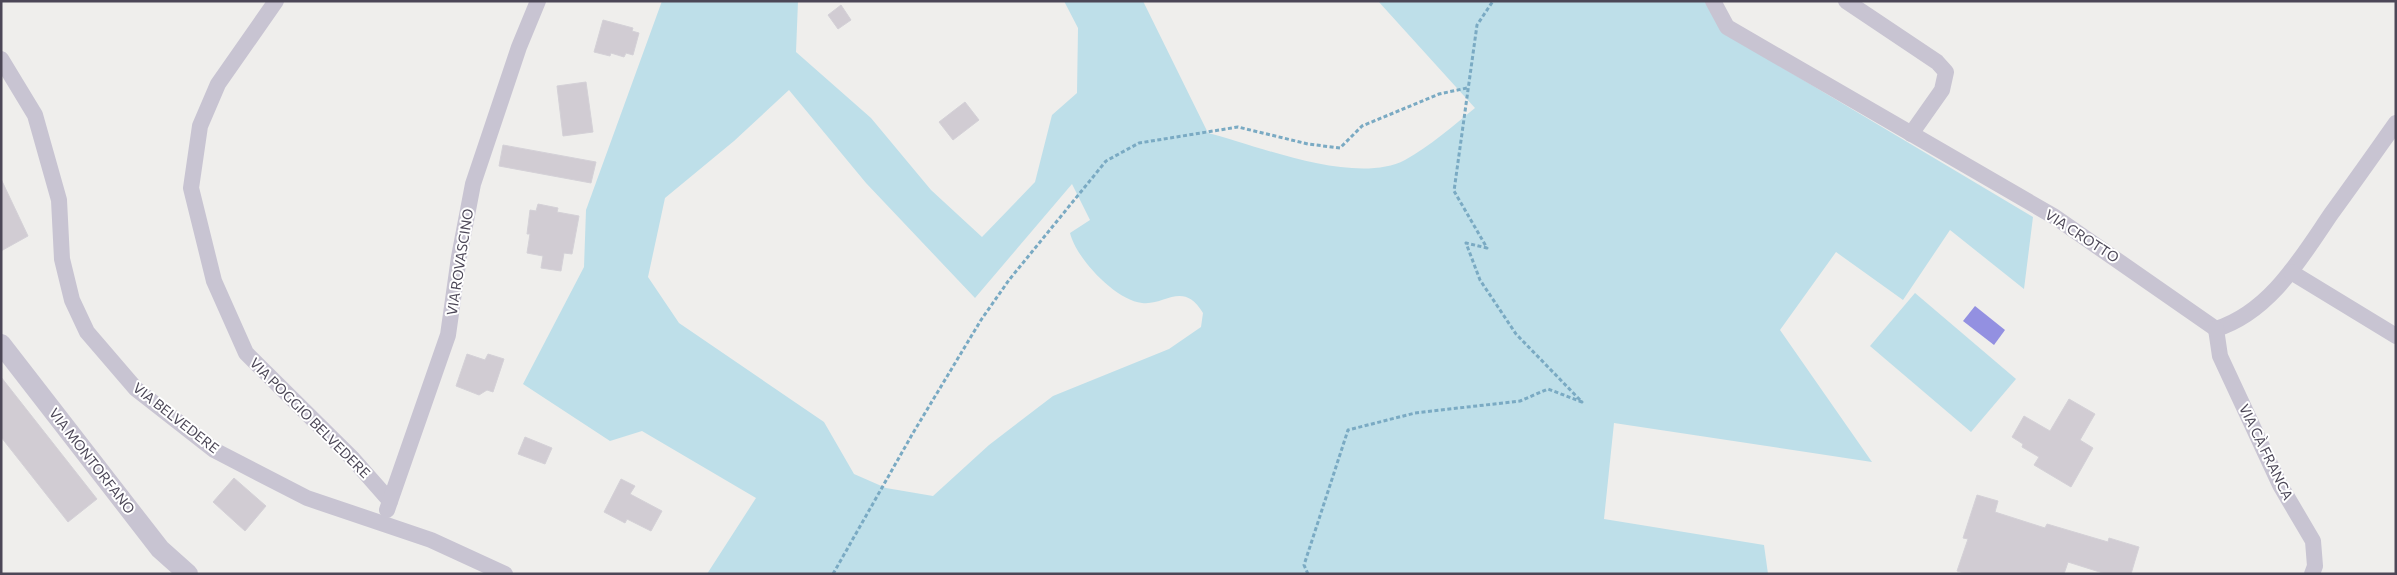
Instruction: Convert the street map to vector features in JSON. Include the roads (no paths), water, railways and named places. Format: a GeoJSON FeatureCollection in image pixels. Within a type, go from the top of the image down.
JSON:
{"type":"FeatureCollection","features":[{"type":"Feature","properties":{"kind":"street","name":"VIA POGGIO BELVEDERE"},"geometry":{"type":"LineString","coordinates":[[276,1],[218,84],[200,126],[191,188],[214,281],[246,353],[353,459],[390,501]]}},
{"type":"Feature","properties":{"kind":"street","name":"VIA ROVASCINO"},"geometry":{"type":"LineString","coordinates":[[383,524],[448,335],[459,257],[473,184],[519,47],[538,1]]}},
{"type":"Feature","properties":{"kind":"street","name":"VIA CROTTO"},"geometry":{"type":"LineString","coordinates":[[1713,1],[1727,27],[2055,217],[2216,329]]}},
{"type":"Feature","properties":{"kind":"street"},"geometry":{"type":"LineString","coordinates":[[1846,1],[1937,62],[1946,72],[1942,90],[1911,134]]}},
{"type":"Feature","properties":{"kind":"street","name":"VIA BELVEDERE"},"geometry":{"type":"LineString","coordinates":[[1,59],[35,115],[59,200],[62,258],[72,300],[87,332],[136,389],[214,450],[307,498],[431,540],[505,574]]}},
{"type":"Feature","properties":{"kind":"street"},"geometry":{"type":"LineString","coordinates":[[2216,329],[2227,326],[2258,307],[2291,272],[2396,123]]}},
{"type":"Feature","properties":{"kind":"street"},"geometry":{"type":"LineString","coordinates":[[2291,272],[2396,336]]}},
{"type":"Feature","properties":{"kind":"street","name":"VIA CÀ FRANCA"},"geometry":{"type":"LineString","coordinates":[[2216,329],[2220,356],[2280,485],[2313,541],[2315,566],[2312,574]]}},
{"type":"Feature","properties":{"kind":"street","name":"VIA MONTORFANO"},"geometry":{"type":"LineString","coordinates":[[1,344],[160,549],[188,574]]}}]}
